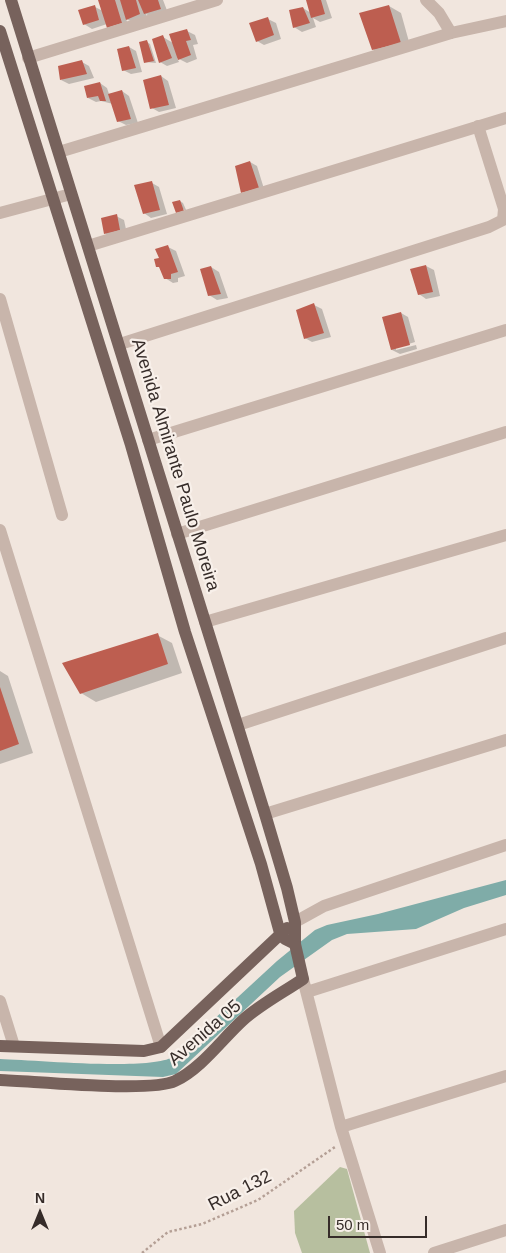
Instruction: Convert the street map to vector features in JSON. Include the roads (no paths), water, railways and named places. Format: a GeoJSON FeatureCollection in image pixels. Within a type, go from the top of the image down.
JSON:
{"type":"FeatureCollection","features":[{"type":"Feature","properties":{"kind":"main road","name":"Avenida Almirante Paulo Moreira"},"geometry":{"type":"LineString","coordinates":[[11,0],[120,344],[148,440],[265,814],[294,922],[295,945],[302,974]]}},
{"type":"Feature","properties":{"kind":"main road","name":"Avenida Almirante Paulo Moreira"},"geometry":{"type":"LineString","coordinates":[[0,31],[131,445],[184,632],[261,864],[280,932]]}},
{"type":"Feature","properties":{"kind":"main road"},"geometry":{"type":"LineString","coordinates":[[0,1046],[144,1051],[161,1047],[280,932],[294,922]]}},
{"type":"Feature","properties":{"kind":"main road"},"geometry":{"type":"LineString","coordinates":[[280,932],[285,939],[295,945]]}},
{"type":"Feature","properties":{"kind":"main road","name":"Avenida 05"},"geometry":{"type":"LineString","coordinates":[[0,1080],[130,1086],[164,1085],[175,1081],[196,1066],[245,1018],[302,974]]}},
{"type":"Feature","properties":{"kind":"street"},"geometry":{"type":"LineString","coordinates":[[28,58],[217,0]]}},
{"type":"Feature","properties":{"kind":"street"},"geometry":{"type":"LineString","coordinates":[[426,0],[440,13],[451,32]]}},
{"type":"Feature","properties":{"kind":"street"},"geometry":{"type":"LineString","coordinates":[[60,152],[451,32],[506,21]]}},
{"type":"Feature","properties":{"kind":"street"},"geometry":{"type":"LineString","coordinates":[[88,246],[506,118]]}},
{"type":"Feature","properties":{"kind":"street"},"geometry":{"type":"LineString","coordinates":[[120,344],[489,227],[504,219],[504,210],[478,126]]}},
{"type":"Feature","properties":{"kind":"street"},"geometry":{"type":"LineString","coordinates":[[0,213],[71,194]]}},
{"type":"Feature","properties":{"kind":"street"},"geometry":{"type":"LineString","coordinates":[[0,299],[62,515]]}},
{"type":"Feature","properties":{"kind":"street"},"geometry":{"type":"LineString","coordinates":[[148,440],[506,330]]}},
{"type":"Feature","properties":{"kind":"street"},"geometry":{"type":"LineString","coordinates":[[177,534],[506,432]]}},
{"type":"Feature","properties":{"kind":"street"},"geometry":{"type":"LineString","coordinates":[[0,530],[161,1047]]}},
{"type":"Feature","properties":{"kind":"street"},"geometry":{"type":"LineString","coordinates":[[205,622],[506,535]]}},
{"type":"Feature","properties":{"kind":"street"},"geometry":{"type":"LineString","coordinates":[[238,725],[506,638]]}},
{"type":"Feature","properties":{"kind":"street"},"geometry":{"type":"LineString","coordinates":[[265,814],[506,740]]}},
{"type":"Feature","properties":{"kind":"street"},"geometry":{"type":"LineString","coordinates":[[294,922],[324,906],[506,845]]}},
{"type":"Feature","properties":{"kind":"street"},"geometry":{"type":"LineString","coordinates":[[307,992],[506,929]]}},
{"type":"Feature","properties":{"kind":"street","name":"Avenida Almirante Paulo Moreira"},"geometry":{"type":"LineString","coordinates":[[302,974],[341,1127],[380,1253]]}},
{"type":"Feature","properties":{"kind":"street"},"geometry":{"type":"LineString","coordinates":[[0,1001],[14,1046]]}},
{"type":"Feature","properties":{"kind":"street"},"geometry":{"type":"LineString","coordinates":[[341,1127],[506,1076]]}},
{"type":"Feature","properties":{"kind":"street"},"geometry":{"type":"LineString","coordinates":[[434,1253],[506,1230]]}},
{"type":"Feature","properties":{"kind":"water"},"geometry":{"type":"Polygon","coordinates":[[[506,880],[506,895],[464,908],[416,929],[347,934],[332,940],[280,977],[176,1074],[163,1077],[0,1071],[0,1059],[117,1064],[160,1061],[173,1057],[277,961],[315,930],[327,925],[378,914],[506,880]]]}}]}
